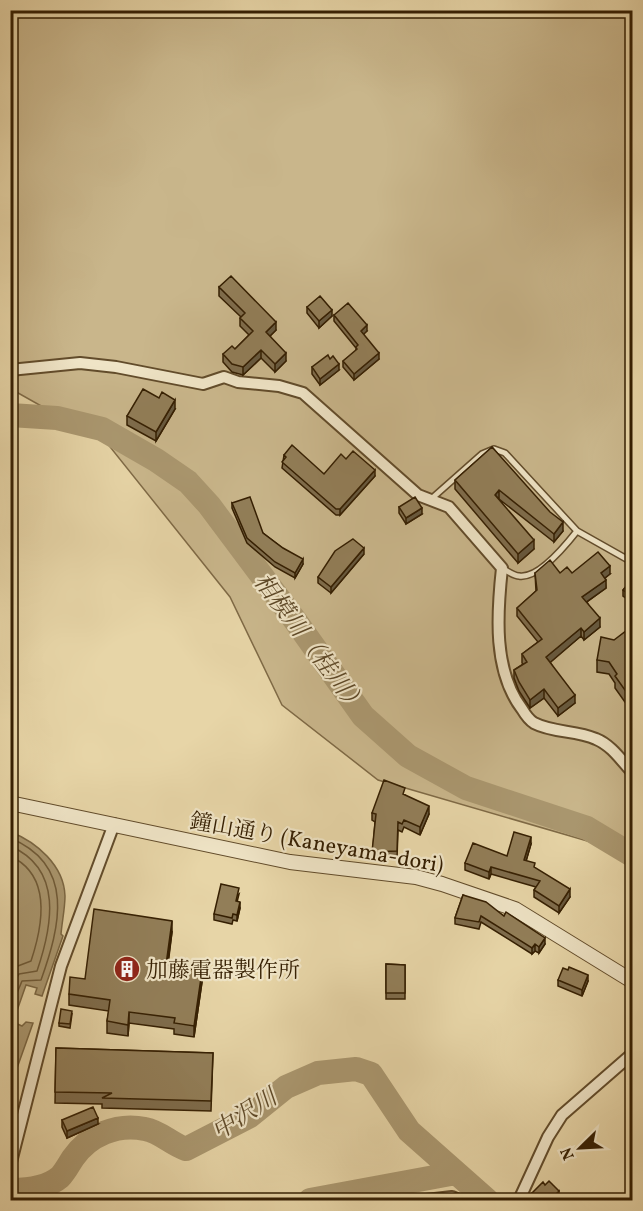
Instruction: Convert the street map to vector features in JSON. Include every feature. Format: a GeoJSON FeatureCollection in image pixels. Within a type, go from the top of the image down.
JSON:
{"type":"FeatureCollection","features":[{"type":"Feature","properties":{"kind":"street"},"geometry":{"type":"LineString","coordinates":[[10,370],[80,363],[116,367],[203,384],[224,377],[238,382],[279,386],[303,393],[418,495],[449,507],[502,568],[497,612],[505,676],[511,695],[531,722],[554,731],[595,738],[607,745],[633,772]]}},
{"type":"Feature","properties":{"kind":"street","name":"鐘山通り (Kaneyama-dori)"},"geometry":{"type":"LineString","coordinates":[[10,803],[290,862],[416,877],[442,884],[515,909],[633,981]]}},
{"type":"Feature","properties":{"kind":"street"},"geometry":{"type":"LineString","coordinates":[[10,1167],[61,966],[114,824]]}},
{"type":"Feature","properties":{"kind":"street"},"geometry":{"type":"LineString","coordinates":[[519,1200],[548,1137],[562,1115],[633,1054]]}},
{"type":"Feature","properties":{"kind":"street"},"geometry":{"type":"LineString","coordinates":[[426,1200],[452,1197],[459,1200]]}},
{"type":"Feature","properties":{"kind":"lane"},"geometry":{"type":"LineString","coordinates":[[430,500],[482,454],[494,449],[505,453],[577,531],[633,562]]}},
{"type":"Feature","properties":{"kind":"lane"},"geometry":{"type":"LineString","coordinates":[[502,568],[519,576],[532,574],[561,551],[577,531]]}},
{"type":"Feature","properties":{"kind":"shaded area"},"geometry":{"type":"Polygon","coordinates":[[[11,11],[632,11],[632,854],[378,780],[282,705],[230,597],[107,443],[11,389],[11,11]]]}},
{"type":"Feature","properties":{"kind":"water"},"geometry":{"type":"Polygon","coordinates":[[[11,832],[39,848],[54,865],[60,874],[65,905],[61,934],[63,936],[42,996],[35,994],[37,988],[26,985],[13,1022],[22,1026],[26,1022],[33,1023],[11,1085],[11,832]]]}},
{"type":"Feature","properties":{"kind":"building"},"geometry":{"type":"Polygon","coordinates":[[[231,276],[276,322],[266,332],[286,353],[275,364],[261,350],[243,367],[232,364],[223,354],[232,346],[235,349],[253,331],[240,318],[245,313],[219,287],[231,276]]]}},
{"type":"Feature","properties":{"kind":"building"},"geometry":{"type":"Polygon","coordinates":[[[320,296],[332,310],[319,321],[307,307],[320,296]]]}},
{"type":"Feature","properties":{"kind":"building"},"geometry":{"type":"Polygon","coordinates":[[[348,303],[367,325],[361,331],[379,353],[354,374],[343,361],[357,349],[358,345],[334,315],[348,303]]]}},
{"type":"Feature","properties":{"kind":"building"},"geometry":{"type":"Polygon","coordinates":[[[328,355],[330,359],[333,356],[339,364],[320,379],[312,367],[328,355]]]}},
{"type":"Feature","properties":{"kind":"building"},"geometry":{"type":"Polygon","coordinates":[[[143,389],[159,398],[162,392],[175,400],[156,432],[127,416],[143,389]]]}},
{"type":"Feature","properties":{"kind":"building"},"geometry":{"type":"Polygon","coordinates":[[[292,445],[324,474],[341,454],[346,459],[353,451],[375,470],[340,509],[336,509],[282,462],[286,457],[284,455],[292,445]]]}},
{"type":"Feature","properties":{"kind":"building"},"geometry":{"type":"Polygon","coordinates":[[[492,447],[550,512],[563,522],[554,534],[499,490],[495,495],[534,540],[518,554],[455,480],[492,447]]]}},
{"type":"Feature","properties":{"kind":"building"},"geometry":{"type":"Polygon","coordinates":[[[250,497],[263,533],[303,559],[295,573],[275,562],[247,538],[232,503],[250,497]]]}},
{"type":"Feature","properties":{"kind":"building"},"geometry":{"type":"Polygon","coordinates":[[[415,497],[422,508],[406,518],[399,507],[415,497]]]}},
{"type":"Feature","properties":{"kind":"building"},"geometry":{"type":"Polygon","coordinates":[[[353,539],[364,548],[331,587],[318,577],[335,551],[353,539]]]}},
{"type":"Feature","properties":{"kind":"building"},"geometry":{"type":"Polygon","coordinates":[[[598,552],[610,566],[601,573],[606,580],[582,597],[600,618],[584,632],[581,628],[546,657],[575,695],[558,708],[544,689],[530,700],[514,670],[527,662],[522,654],[542,639],[517,608],[537,590],[535,573],[550,560],[560,573],[567,567],[572,573],[598,552]]]}},
{"type":"Feature","properties":{"kind":"building"},"geometry":{"type":"Polygon","coordinates":[[[633,578],[633,597],[623,590],[633,578]]]}},
{"type":"Feature","properties":{"kind":"building"},"geometry":{"type":"Polygon","coordinates":[[[630,615],[633,615],[632,700],[615,676],[617,674],[609,662],[597,660],[601,637],[614,640],[627,630],[630,615]]]}},
{"type":"Feature","properties":{"kind":"building"},"geometry":{"type":"Polygon","coordinates":[[[384,780],[405,788],[403,794],[429,806],[420,827],[404,820],[402,824],[398,822],[397,851],[372,852],[376,814],[372,813],[384,780]]]}},
{"type":"Feature","properties":{"kind":"building"},"geometry":{"type":"Polygon","coordinates":[[[514,832],[531,837],[524,860],[535,863],[534,867],[570,889],[559,906],[534,890],[540,881],[491,867],[489,872],[465,863],[473,843],[507,856],[514,832]]]}},
{"type":"Feature","properties":{"kind":"building"},"geometry":{"type":"Polygon","coordinates":[[[221,884],[239,888],[236,901],[240,902],[237,915],[233,914],[232,918],[214,914],[221,884]]]}},
{"type":"Feature","properties":{"kind":"building"},"geometry":{"type":"Polygon","coordinates":[[[463,895],[486,902],[504,916],[506,912],[545,938],[539,947],[535,944],[532,948],[481,916],[479,922],[455,918],[463,895]]]}},
{"type":"Feature","properties":{"kind":"building","name":"加藤電器製作所"},"geometry":{"type":"Polygon","coordinates":[[[94,909],[172,921],[166,965],[202,971],[194,1026],[174,1023],[175,1018],[129,1012],[128,1025],[107,1021],[110,1000],[69,994],[70,977],[85,979],[94,909]]]}},
{"type":"Feature","properties":{"kind":"building"},"geometry":{"type":"Polygon","coordinates":[[[386,964],[405,965],[405,993],[386,993],[386,964]]]}},
{"type":"Feature","properties":{"kind":"building"},"geometry":{"type":"Polygon","coordinates":[[[569,967],[588,975],[582,990],[558,980],[563,968],[568,970],[569,967]]]}},
{"type":"Feature","properties":{"kind":"building"},"geometry":{"type":"Polygon","coordinates":[[[61,1009],[72,1011],[70,1024],[59,1023],[61,1009]]]}},
{"type":"Feature","properties":{"kind":"building"},"geometry":{"type":"Polygon","coordinates":[[[56,1048],[213,1053],[211,1101],[102,1098],[112,1093],[55,1092],[56,1048]]]}},
{"type":"Feature","properties":{"kind":"building"},"geometry":{"type":"Polygon","coordinates":[[[93,1107],[98,1118],[67,1131],[62,1120],[93,1107]]]}},
{"type":"Feature","properties":{"kind":"building"},"geometry":{"type":"Polygon","coordinates":[[[549,1181],[559,1191],[550,1200],[539,1200],[532,1193],[543,1182],[545,1185],[549,1181]]]}},
{"type":"Feature","properties":{"kind":"waterway","name":"相模川（桂川）"},"geometry":{"type":"LineString","coordinates":[[10,415],[57,418],[102,429],[156,460],[188,482],[209,505],[363,716],[408,756],[466,788],[587,828],[632,855]]}},
{"type":"Feature","properties":{"kind":"waterway","name":"中沢川"},"geometry":{"type":"LineString","coordinates":[[12,1190],[37,1188],[55,1181],[87,1143],[114,1129],[145,1129],[186,1149],[250,1116],[286,1087],[318,1073],[356,1069],[371,1074],[409,1131],[487,1200]]}},
{"type":"Feature","properties":{"kind":"waterway","name":"中沢川"},"geometry":{"type":"LineString","coordinates":[[310,1200],[456,1173]]}},
{"type":"Feature","properties":{"kind":"place","name":"加藤電器製作所"},"geometry":{"type":"Point","coordinates":[127,969]}}]}
